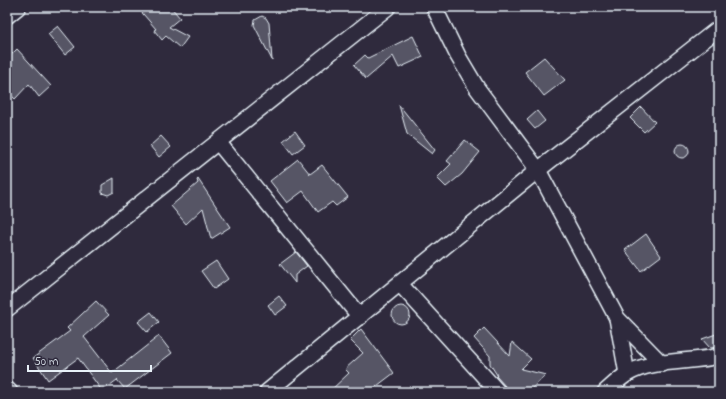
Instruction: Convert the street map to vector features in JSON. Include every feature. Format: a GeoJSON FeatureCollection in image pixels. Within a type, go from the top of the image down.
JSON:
{"type":"FeatureCollection","features":[{"type":"Feature","properties":{"kind":"street"},"geometry":{"type":"LineString","coordinates":[[7,16],[18,7]]}},
{"type":"Feature","properties":{"kind":"street"},"geometry":{"type":"LineString","coordinates":[[7,309],[388,7]]}},
{"type":"Feature","properties":{"kind":"street"},"geometry":{"type":"LineString","coordinates":[[434,7],[458,56],[476,88],[538,170],[616,318],[627,374]]}},
{"type":"Feature","properties":{"kind":"street"},"geometry":{"type":"LineString","coordinates":[[267,392],[538,170],[719,28]]}},
{"type":"Feature","properties":{"kind":"street"},"geometry":{"type":"LineString","coordinates":[[218,142],[360,317]]}},
{"type":"Feature","properties":{"kind":"street"},"geometry":{"type":"LineString","coordinates":[[400,284],[498,392]]}},
{"type":"Feature","properties":{"kind":"street"},"geometry":{"type":"LineString","coordinates":[[616,318],[662,364]]}},
{"type":"Feature","properties":{"kind":"street"},"geometry":{"type":"LineString","coordinates":[[605,392],[627,374],[642,367],[701,360],[719,356]]}},
{"type":"Feature","properties":{"kind":"street"},"geometry":{"type":"LineString","coordinates":[[7,389],[10,392]]}},
{"type":"Feature","properties":{"kind":"building"},"geometry":{"type":"Polygon","coordinates":[[[137,7],[171,7],[180,18],[169,27],[188,37],[180,48],[166,36],[162,40],[154,30],[156,29],[137,7]]]}},
{"type":"Feature","properties":{"kind":"building"},"geometry":{"type":"Polygon","coordinates":[[[262,16],[266,18],[269,23],[272,60],[254,25],[255,20],[262,16]]]}},
{"type":"Feature","properties":{"kind":"building"},"geometry":{"type":"Polygon","coordinates":[[[58,26],[75,47],[65,55],[48,34],[58,26]]]}},
{"type":"Feature","properties":{"kind":"building"},"geometry":{"type":"Polygon","coordinates":[[[413,36],[423,57],[399,68],[393,56],[366,79],[354,65],[365,55],[368,58],[413,36]]]}},
{"type":"Feature","properties":{"kind":"building"},"geometry":{"type":"Polygon","coordinates":[[[17,49],[51,86],[39,97],[29,84],[15,99],[7,91],[7,59],[17,49]]]}},
{"type":"Feature","properties":{"kind":"building"},"geometry":{"type":"Polygon","coordinates":[[[544,57],[565,80],[544,96],[525,72],[544,57]]]}},
{"type":"Feature","properties":{"kind":"building"},"geometry":{"type":"Polygon","coordinates":[[[399,105],[435,150],[432,154],[407,134],[399,105]]]}},
{"type":"Feature","properties":{"kind":"building"},"geometry":{"type":"Polygon","coordinates":[[[641,107],[655,122],[644,132],[630,118],[641,107]]]}},
{"type":"Feature","properties":{"kind":"building"},"geometry":{"type":"Polygon","coordinates":[[[537,111],[545,121],[535,129],[527,120],[537,111]]]}},
{"type":"Feature","properties":{"kind":"building"},"geometry":{"type":"Polygon","coordinates":[[[295,131],[305,145],[293,154],[283,141],[295,131]]]}},
{"type":"Feature","properties":{"kind":"building"},"geometry":{"type":"Polygon","coordinates":[[[161,136],[171,147],[159,157],[150,146],[161,136]]]}},
{"type":"Feature","properties":{"kind":"building"},"geometry":{"type":"Polygon","coordinates":[[[465,140],[480,152],[462,174],[446,187],[437,178],[451,164],[447,161],[465,140]]]}},
{"type":"Feature","properties":{"kind":"building"},"geometry":{"type":"Polygon","coordinates":[[[682,144],[687,146],[689,151],[687,156],[682,158],[677,156],[675,151],[677,146],[682,144]]]}},
{"type":"Feature","properties":{"kind":"building"},"geometry":{"type":"Polygon","coordinates":[[[298,159],[310,174],[322,165],[348,197],[336,206],[332,202],[318,212],[303,191],[287,203],[270,181],[298,159]]]}},
{"type":"Feature","properties":{"kind":"building"},"geometry":{"type":"Polygon","coordinates":[[[114,178],[114,192],[108,195],[102,193],[102,185],[114,178]]]}},
{"type":"Feature","properties":{"kind":"building"},"geometry":{"type":"Polygon","coordinates":[[[198,179],[230,227],[211,239],[203,208],[186,224],[171,206],[198,183],[198,179]]]}},
{"type":"Feature","properties":{"kind":"building"},"geometry":{"type":"Polygon","coordinates":[[[646,234],[661,256],[641,271],[625,250],[646,234]]]}},
{"type":"Feature","properties":{"kind":"building"},"geometry":{"type":"Polygon","coordinates":[[[296,252],[307,266],[295,275],[295,283],[280,264],[296,252]]]}},
{"type":"Feature","properties":{"kind":"building"},"geometry":{"type":"Polygon","coordinates":[[[216,261],[228,279],[214,289],[201,271],[216,261]]]}},
{"type":"Feature","properties":{"kind":"building"},"geometry":{"type":"Polygon","coordinates":[[[279,296],[287,306],[275,315],[268,305],[279,296]]]}},
{"type":"Feature","properties":{"kind":"building"},"geometry":{"type":"Polygon","coordinates":[[[96,301],[109,315],[84,337],[112,373],[159,336],[172,353],[125,389],[117,380],[102,391],[78,358],[48,380],[33,358],[70,331],[67,328],[96,301]]]}},
{"type":"Feature","properties":{"kind":"building"},"geometry":{"type":"Polygon","coordinates":[[[401,306],[407,309],[410,315],[407,321],[401,324],[395,321],[392,315],[395,309],[401,306]]]}},
{"type":"Feature","properties":{"kind":"building"},"geometry":{"type":"Polygon","coordinates":[[[151,312],[159,322],[147,332],[138,322],[151,312]]]}},
{"type":"Feature","properties":{"kind":"building"},"geometry":{"type":"Polygon","coordinates":[[[484,328],[510,356],[512,342],[531,359],[521,369],[546,375],[528,392],[507,392],[505,386],[496,376],[497,375],[490,364],[490,356],[474,338],[484,328]]]}},
{"type":"Feature","properties":{"kind":"building"},"geometry":{"type":"Polygon","coordinates":[[[361,329],[394,373],[369,392],[329,392],[349,373],[345,369],[363,353],[350,340],[361,329]]]}},
{"type":"Feature","properties":{"kind":"building"},"geometry":{"type":"Polygon","coordinates":[[[719,333],[719,347],[710,348],[702,339],[719,333]]]}}]}
